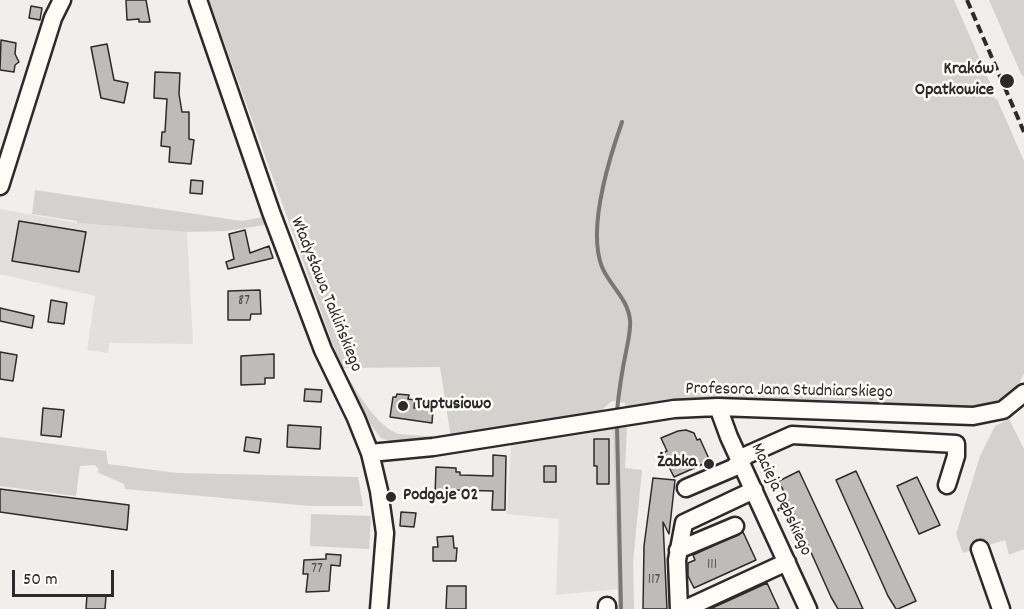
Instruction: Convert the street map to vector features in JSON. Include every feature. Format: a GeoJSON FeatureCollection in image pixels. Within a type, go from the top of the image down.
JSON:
{"type":"FeatureCollection","features":[{"type":"Feature","properties":{"kind":"street"},"geometry":{"type":"LineString","coordinates":[[0,186],[52,18],[62,0]]}},
{"type":"Feature","properties":{"kind":"street","name":"Władysława Taklińskiego"},"geometry":{"type":"LineString","coordinates":[[198,0],[323,350],[370,453],[385,532],[379,609]]}},
{"type":"Feature","properties":{"kind":"street","name":"Profesora Jana Studniarskiego"},"geometry":{"type":"LineString","coordinates":[[370,453],[433,447],[674,409],[718,408],[973,416],[1003,410],[1024,393]]}},
{"type":"Feature","properties":{"kind":"street","name":"Macieja Dębskiego"},"geometry":{"type":"LineString","coordinates":[[718,408],[729,437],[808,609]]}},
{"type":"Feature","properties":{"kind":"street"},"geometry":{"type":"LineString","coordinates":[[687,488],[733,468],[747,455],[792,435],[956,444],[956,456],[947,485]]}},
{"type":"Feature","properties":{"kind":"street"},"geometry":{"type":"LineString","coordinates":[[679,609],[677,560],[684,523],[754,490]]}},
{"type":"Feature","properties":{"kind":"street"},"geometry":{"type":"LineString","coordinates":[[678,550],[735,526]]}},
{"type":"Feature","properties":{"kind":"street"},"geometry":{"type":"LineString","coordinates":[[980,549],[1001,609]]}},
{"type":"Feature","properties":{"kind":"street"},"geometry":{"type":"LineString","coordinates":[[685,609],[787,562]]}},
{"type":"Feature","properties":{"kind":"shaded area"},"geometry":{"type":"Polygon","coordinates":[[[209,0],[954,0],[995,99],[997,99],[1024,161],[1024,374],[1013,394],[989,405],[947,410],[733,399],[684,400],[626,410],[625,403],[612,401],[595,416],[451,438],[399,444],[381,438],[367,420],[338,368],[341,367],[209,0]],[[440,367],[342,368],[374,415],[390,430],[399,434],[451,438],[440,367]]]}},
{"type":"Feature","properties":{"kind":"shaded area"},"geometry":{"type":"Polygon","coordinates":[[[989,0],[1024,0],[1024,77],[1021,74],[989,0]]]}},
{"type":"Feature","properties":{"kind":"shaded area"},"geometry":{"type":"Polygon","coordinates":[[[35,190],[242,221],[263,217],[265,225],[226,231],[187,232],[77,223],[77,221],[32,214],[35,190]]]}},
{"type":"Feature","properties":{"kind":"shaded area"},"geometry":{"type":"Polygon","coordinates":[[[0,209],[77,223],[187,232],[193,344],[109,343],[108,353],[87,350],[95,296],[0,274],[0,209]]]}},
{"type":"Feature","properties":{"kind":"shaded area"},"geometry":{"type":"Polygon","coordinates":[[[1009,419],[1024,449],[1024,549],[1009,555],[1005,540],[963,553],[956,534],[980,456],[995,426],[1009,419]]]}},
{"type":"Feature","properties":{"kind":"shaded area"},"geometry":{"type":"Polygon","coordinates":[[[627,427],[625,468],[642,470],[633,562],[634,609],[610,609],[609,606],[618,604],[613,429],[627,427]]]}},
{"type":"Feature","properties":{"kind":"shaded area"},"geometry":{"type":"Polygon","coordinates":[[[613,429],[618,589],[556,595],[559,519],[507,514],[511,445],[613,429]]]}},
{"type":"Feature","properties":{"kind":"shaded area"},"geometry":{"type":"Polygon","coordinates":[[[0,437],[106,451],[108,464],[177,473],[358,477],[363,506],[310,506],[125,489],[124,484],[97,472],[99,470],[95,465],[80,466],[76,496],[0,486],[0,437]]]}},
{"type":"Feature","properties":{"kind":"shaded area"},"geometry":{"type":"Polygon","coordinates":[[[311,514],[371,516],[369,549],[310,546],[311,514]]]}},
{"type":"Feature","properties":{"kind":"building"},"geometry":{"type":"Polygon","coordinates":[[[126,0],[146,0],[150,22],[139,22],[139,19],[127,20],[126,0]]]}},
{"type":"Feature","properties":{"kind":"building"},"geometry":{"type":"Polygon","coordinates":[[[31,6],[42,8],[40,20],[29,18],[31,6]]]}},
{"type":"Feature","properties":{"kind":"building"},"geometry":{"type":"Polygon","coordinates":[[[1,40],[16,43],[15,54],[19,62],[15,65],[14,72],[0,70],[1,40]]]}},
{"type":"Feature","properties":{"kind":"building"},"geometry":{"type":"Polygon","coordinates":[[[107,44],[114,80],[128,83],[124,103],[101,98],[91,47],[107,44]]]}},
{"type":"Feature","properties":{"kind":"building"},"geometry":{"type":"Polygon","coordinates":[[[155,72],[180,73],[179,94],[182,112],[189,112],[189,139],[194,140],[191,164],[169,162],[170,147],[161,146],[162,132],[165,132],[167,99],[154,98],[155,72]]]}},
{"type":"Feature","properties":{"kind":"building"},"geometry":{"type":"Polygon","coordinates":[[[191,180],[203,181],[202,194],[190,193],[191,180]]]}},
{"type":"Feature","properties":{"kind":"building"},"geometry":{"type":"Polygon","coordinates":[[[19,221],[86,232],[79,272],[12,261],[19,221]]]}},
{"type":"Feature","properties":{"kind":"building"},"geometry":{"type":"Polygon","coordinates":[[[245,230],[250,253],[269,246],[273,258],[228,269],[226,262],[234,259],[229,234],[245,230]]]}},
{"type":"Feature","properties":{"kind":"building"},"geometry":{"type":"Polygon","coordinates":[[[260,290],[261,314],[251,314],[250,320],[228,320],[228,291],[260,290]]]}},
{"type":"Feature","properties":{"kind":"building"},"geometry":{"type":"Polygon","coordinates":[[[51,300],[67,303],[64,324],[48,322],[51,300]]]}},
{"type":"Feature","properties":{"kind":"building"},"geometry":{"type":"Polygon","coordinates":[[[0,308],[34,316],[32,328],[0,321],[0,308]]]}},
{"type":"Feature","properties":{"kind":"building"},"geometry":{"type":"Polygon","coordinates":[[[0,352],[17,355],[13,381],[0,379],[0,352]]]}},
{"type":"Feature","properties":{"kind":"building"},"geometry":{"type":"Polygon","coordinates":[[[274,354],[274,378],[265,378],[265,384],[241,385],[241,356],[274,354]]]}},
{"type":"Feature","properties":{"kind":"building"},"geometry":{"type":"Polygon","coordinates":[[[305,389],[322,390],[321,402],[304,401],[305,389]]]}},
{"type":"Feature","properties":{"kind":"building"},"geometry":{"type":"Polygon","coordinates":[[[397,394],[409,395],[408,399],[415,400],[414,408],[433,408],[432,423],[390,417],[393,397],[397,394]]]}},
{"type":"Feature","properties":{"kind":"building"},"geometry":{"type":"Polygon","coordinates":[[[43,408],[64,410],[61,437],[41,435],[43,408]]]}},
{"type":"Feature","properties":{"kind":"building"},"geometry":{"type":"Polygon","coordinates":[[[288,425],[321,427],[320,449],[287,447],[288,425]]]}},
{"type":"Feature","properties":{"kind":"building"},"geometry":{"type":"Polygon","coordinates":[[[686,430],[694,433],[697,440],[700,439],[710,461],[674,477],[662,453],[667,451],[661,438],[686,430]]]}},
{"type":"Feature","properties":{"kind":"building"},"geometry":{"type":"Polygon","coordinates":[[[246,437],[261,439],[259,453],[244,451],[246,437]]]}},
{"type":"Feature","properties":{"kind":"building"},"geometry":{"type":"Polygon","coordinates":[[[594,439],[609,439],[609,484],[597,484],[594,439]]]}},
{"type":"Feature","properties":{"kind":"building"},"geometry":{"type":"Polygon","coordinates":[[[493,455],[506,456],[505,510],[492,510],[493,491],[455,490],[455,497],[435,496],[436,467],[456,468],[456,472],[460,472],[460,475],[493,476],[493,455]]]}},
{"type":"Feature","properties":{"kind":"building"},"geometry":{"type":"Polygon","coordinates":[[[544,466],[556,466],[556,482],[544,482],[544,466]]]}},
{"type":"Feature","properties":{"kind":"building"},"geometry":{"type":"Polygon","coordinates":[[[799,471],[863,609],[838,609],[831,597],[779,481],[799,471]]]}},
{"type":"Feature","properties":{"kind":"building"},"geometry":{"type":"Polygon","coordinates":[[[856,471],[916,601],[898,609],[888,596],[836,480],[856,471]]]}},
{"type":"Feature","properties":{"kind":"building"},"geometry":{"type":"Polygon","coordinates":[[[917,477],[940,525],[919,534],[897,486],[917,477]]]}},
{"type":"Feature","properties":{"kind":"building"},"geometry":{"type":"Polygon","coordinates":[[[653,478],[675,480],[669,534],[663,522],[667,609],[643,609],[644,546],[653,478]]]}},
{"type":"Feature","properties":{"kind":"building"},"geometry":{"type":"Polygon","coordinates":[[[0,489],[129,505],[127,530],[0,512],[0,489]]]}},
{"type":"Feature","properties":{"kind":"building"},"geometry":{"type":"Polygon","coordinates":[[[401,512],[416,513],[414,527],[400,526],[401,512]]]}},
{"type":"Feature","properties":{"kind":"building"},"geometry":{"type":"Polygon","coordinates":[[[743,532],[756,560],[694,588],[688,576],[688,563],[695,560],[693,555],[743,532]]]}},
{"type":"Feature","properties":{"kind":"building"},"geometry":{"type":"Polygon","coordinates":[[[453,536],[454,548],[457,548],[456,561],[433,561],[433,547],[438,547],[437,537],[453,536]]]}},
{"type":"Feature","properties":{"kind":"building"},"geometry":{"type":"Polygon","coordinates":[[[326,554],[341,555],[340,566],[331,565],[329,591],[306,592],[308,574],[303,574],[304,560],[326,559],[326,554]]]}},
{"type":"Feature","properties":{"kind":"building"},"geometry":{"type":"Polygon","coordinates":[[[767,583],[779,609],[710,609],[732,599],[767,583]]]}},
{"type":"Feature","properties":{"kind":"building"},"geometry":{"type":"Polygon","coordinates":[[[447,586],[466,586],[466,609],[446,609],[447,586]]]}},
{"type":"Feature","properties":{"kind":"building"},"geometry":{"type":"Polygon","coordinates":[[[87,595],[106,596],[105,609],[86,609],[87,595]]]}},
{"type":"Feature","properties":{"kind":"waterway"},"geometry":{"type":"LineString","coordinates":[[617,411],[630,320],[626,306],[602,267],[597,234],[601,194],[622,122]]}},
{"type":"Feature","properties":{"kind":"waterway"},"geometry":{"type":"LineString","coordinates":[[617,425],[621,609]]}},
{"type":"Feature","properties":{"kind":"railway"},"geometry":{"type":"LineString","coordinates":[[967,0],[1024,132]]}},
{"type":"Feature","properties":{"kind":"place","name":"Kraków Opatkowice"},"geometry":{"type":"Point","coordinates":[1007,81]}},
{"type":"Feature","properties":{"kind":"place","name":"Tuptusiowo"},"geometry":{"type":"Point","coordinates":[403,406]}},
{"type":"Feature","properties":{"kind":"place","name":"Żabka"},"geometry":{"type":"Point","coordinates":[709,464]}},
{"type":"Feature","properties":{"kind":"place","name":"Podgaje 02"},"geometry":{"type":"Point","coordinates":[391,497]}}]}
